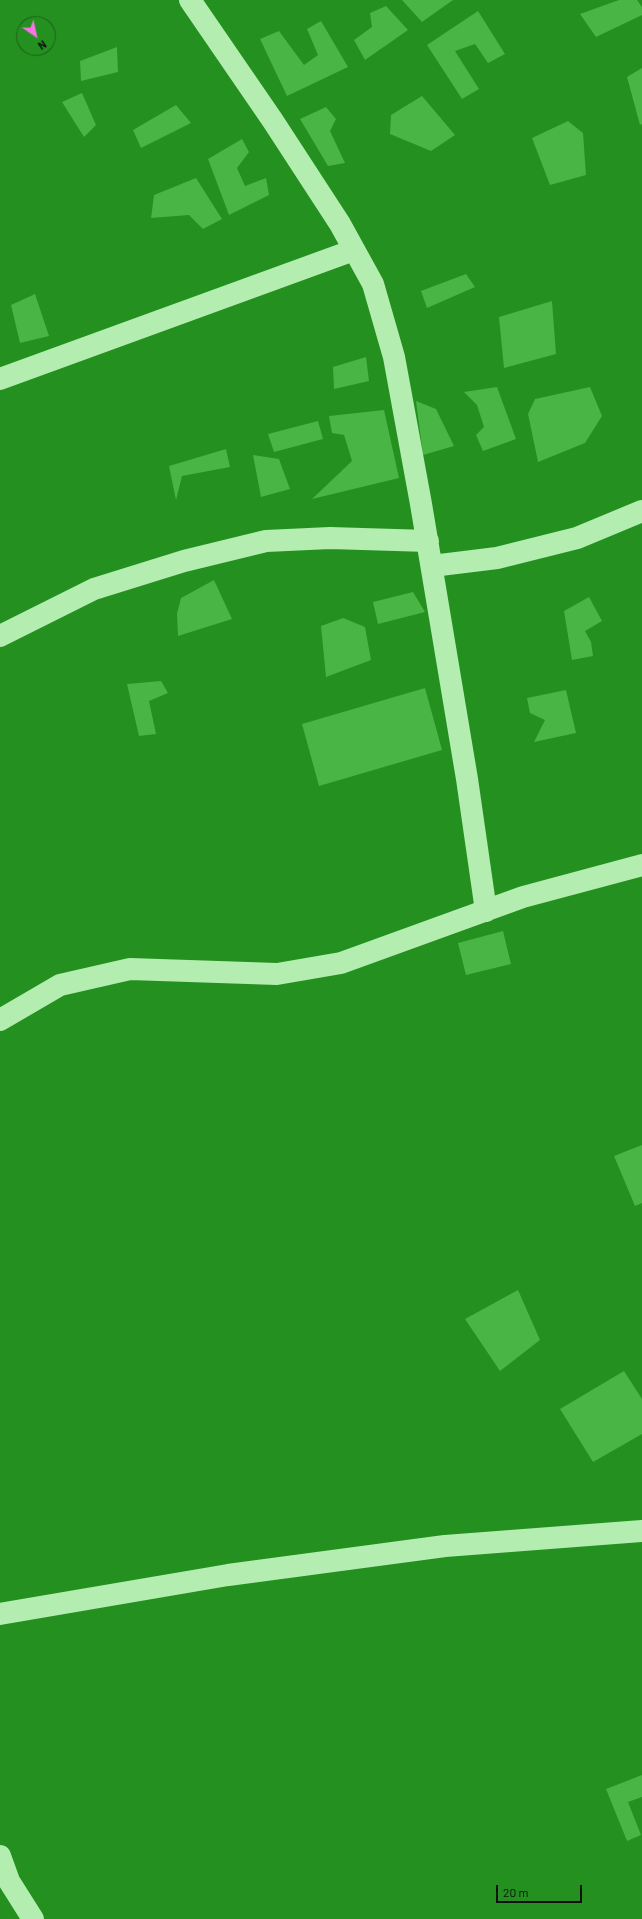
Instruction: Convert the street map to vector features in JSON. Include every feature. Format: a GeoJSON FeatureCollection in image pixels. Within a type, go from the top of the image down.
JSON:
{"type":"FeatureCollection","features":[{"type":"Feature","properties":{"kind":"street"},"geometry":{"type":"LineString","coordinates":[[190,0],[273,121],[340,224],[373,284],[394,357],[428,541],[467,779],[486,911]]}},
{"type":"Feature","properties":{"kind":"street"},"geometry":{"type":"LineString","coordinates":[[0,379],[354,250]]}},
{"type":"Feature","properties":{"kind":"street"},"geometry":{"type":"LineString","coordinates":[[432,566],[497,558],[577,538],[642,511]]}},
{"type":"Feature","properties":{"kind":"street"},"geometry":{"type":"LineString","coordinates":[[0,636],[94,589],[184,561],[266,541],[330,538],[428,541]]}},
{"type":"Feature","properties":{"kind":"street"},"geometry":{"type":"LineString","coordinates":[[0,1020],[60,985],[130,969],[277,974],[341,963],[523,897],[642,866]]}},
{"type":"Feature","properties":{"kind":"street"},"geometry":{"type":"LineString","coordinates":[[0,1614],[228,1575],[437,1547],[642,1530]]}},
{"type":"Feature","properties":{"kind":"street"},"geometry":{"type":"LineString","coordinates":[[0,1856],[8,1881],[33,1919]]}},
{"type":"Feature","properties":{"kind":"building"},"geometry":{"type":"Polygon","coordinates":[[[402,0],[453,0],[422,22],[402,0]]]}},
{"type":"Feature","properties":{"kind":"building"},"geometry":{"type":"Polygon","coordinates":[[[619,0],[637,0],[642,7],[642,15],[596,37],[580,14],[619,0]]]}},
{"type":"Feature","properties":{"kind":"building"},"geometry":{"type":"Polygon","coordinates":[[[386,6],[408,30],[365,60],[354,40],[372,27],[370,13],[386,6]]]}},
{"type":"Feature","properties":{"kind":"building"},"geometry":{"type":"Polygon","coordinates":[[[478,11],[505,54],[488,63],[475,44],[455,51],[479,89],[462,99],[427,45],[478,11]]]}},
{"type":"Feature","properties":{"kind":"building"},"geometry":{"type":"Polygon","coordinates":[[[321,21],[348,67],[287,96],[260,39],[279,31],[304,65],[318,55],[307,29],[321,21]]]}},
{"type":"Feature","properties":{"kind":"building"},"geometry":{"type":"Polygon","coordinates":[[[117,47],[118,72],[81,81],[80,61],[117,47]]]}},
{"type":"Feature","properties":{"kind":"building"},"geometry":{"type":"Polygon","coordinates":[[[642,68],[642,124],[640,125],[627,77],[642,68]]]}},
{"type":"Feature","properties":{"kind":"building"},"geometry":{"type":"Polygon","coordinates":[[[82,93],[96,125],[84,137],[62,102],[82,93]]]}},
{"type":"Feature","properties":{"kind":"building"},"geometry":{"type":"Polygon","coordinates":[[[422,96],[455,135],[431,151],[390,134],[391,115],[422,96]]]}},
{"type":"Feature","properties":{"kind":"building"},"geometry":{"type":"Polygon","coordinates":[[[176,105],[191,123],[141,148],[133,130],[176,105]]]}},
{"type":"Feature","properties":{"kind":"building"},"geometry":{"type":"Polygon","coordinates":[[[326,107],[336,119],[330,131],[345,163],[328,166],[300,119],[326,107]]]}},
{"type":"Feature","properties":{"kind":"building"},"geometry":{"type":"Polygon","coordinates":[[[568,121],[583,133],[586,175],[550,185],[532,138],[568,121]]]}},
{"type":"Feature","properties":{"kind":"building"},"geometry":{"type":"Polygon","coordinates":[[[242,139],[249,152],[237,168],[245,186],[266,178],[269,195],[229,215],[208,159],[242,139]]]}},
{"type":"Feature","properties":{"kind":"building"},"geometry":{"type":"Polygon","coordinates":[[[196,178],[222,219],[203,229],[189,215],[151,218],[154,195],[196,178]]]}},
{"type":"Feature","properties":{"kind":"building"},"geometry":{"type":"Polygon","coordinates":[[[466,274],[475,287],[427,308],[421,291],[466,274]]]}},
{"type":"Feature","properties":{"kind":"building"},"geometry":{"type":"Polygon","coordinates":[[[35,294],[49,336],[20,343],[11,305],[35,294]]]}},
{"type":"Feature","properties":{"kind":"building"},"geometry":{"type":"Polygon","coordinates":[[[552,301],[556,354],[504,368],[499,317],[552,301]]]}},
{"type":"Feature","properties":{"kind":"building"},"geometry":{"type":"Polygon","coordinates":[[[366,357],[369,381],[334,389],[333,367],[366,357]]]}},
{"type":"Feature","properties":{"kind":"building"},"geometry":{"type":"Polygon","coordinates":[[[497,387],[516,439],[483,451],[476,435],[484,427],[477,405],[464,392],[497,387]]]}},
{"type":"Feature","properties":{"kind":"building"},"geometry":{"type":"Polygon","coordinates":[[[590,387],[602,416],[585,443],[538,462],[528,414],[535,399],[590,387]]]}},
{"type":"Feature","properties":{"kind":"building"},"geometry":{"type":"Polygon","coordinates":[[[416,401],[436,409],[454,446],[423,455],[416,401]]]}},
{"type":"Feature","properties":{"kind":"building"},"geometry":{"type":"Polygon","coordinates":[[[384,410],[399,478],[312,499],[352,461],[344,435],[332,433],[329,416],[384,410]]]}},
{"type":"Feature","properties":{"kind":"building"},"geometry":{"type":"Polygon","coordinates":[[[318,421],[323,439],[274,452],[268,434],[318,421]]]}},
{"type":"Feature","properties":{"kind":"building"},"geometry":{"type":"Polygon","coordinates":[[[226,449],[230,467],[182,476],[176,500],[169,466],[226,449]]]}},
{"type":"Feature","properties":{"kind":"building"},"geometry":{"type":"Polygon","coordinates":[[[253,455],[279,459],[290,489],[261,497],[253,455]]]}},
{"type":"Feature","properties":{"kind":"building"},"geometry":{"type":"Polygon","coordinates":[[[214,580],[232,619],[178,636],[177,614],[181,598],[214,580]]]}},
{"type":"Feature","properties":{"kind":"building"},"geometry":{"type":"Polygon","coordinates":[[[413,592],[425,612],[378,624],[373,602],[413,592]]]}},
{"type":"Feature","properties":{"kind":"building"},"geometry":{"type":"Polygon","coordinates":[[[589,597],[602,621],[585,631],[591,642],[593,656],[572,660],[564,611],[589,597]]]}},
{"type":"Feature","properties":{"kind":"building"},"geometry":{"type":"Polygon","coordinates":[[[343,618],[365,627],[371,660],[326,677],[321,626],[343,618]]]}},
{"type":"Feature","properties":{"kind":"building"},"geometry":{"type":"Polygon","coordinates":[[[161,681],[168,693],[149,701],[156,734],[139,736],[127,684],[161,681]]]}},
{"type":"Feature","properties":{"kind":"building"},"geometry":{"type":"Polygon","coordinates":[[[425,688],[442,750],[319,786],[302,724],[425,688]]]}},
{"type":"Feature","properties":{"kind":"building"},"geometry":{"type":"Polygon","coordinates":[[[566,690],[576,733],[534,742],[545,720],[530,713],[527,698],[566,690]]]}},
{"type":"Feature","properties":{"kind":"building"},"geometry":{"type":"Polygon","coordinates":[[[503,931],[511,964],[466,975],[458,943],[503,931]]]}},
{"type":"Feature","properties":{"kind":"building"},"geometry":{"type":"Polygon","coordinates":[[[642,1145],[642,1203],[635,1206],[614,1156],[642,1145]]]}},
{"type":"Feature","properties":{"kind":"building"},"geometry":{"type":"Polygon","coordinates":[[[518,1290],[540,1340],[500,1371],[465,1319],[518,1290]]]}},
{"type":"Feature","properties":{"kind":"building"},"geometry":{"type":"Polygon","coordinates":[[[624,1371],[642,1399],[642,1434],[593,1462],[560,1409],[624,1371]]]}},
{"type":"Feature","properties":{"kind":"building"},"geometry":{"type":"Polygon","coordinates":[[[642,1775],[642,1797],[628,1802],[641,1835],[627,1841],[606,1789],[642,1775]]]}}]}
